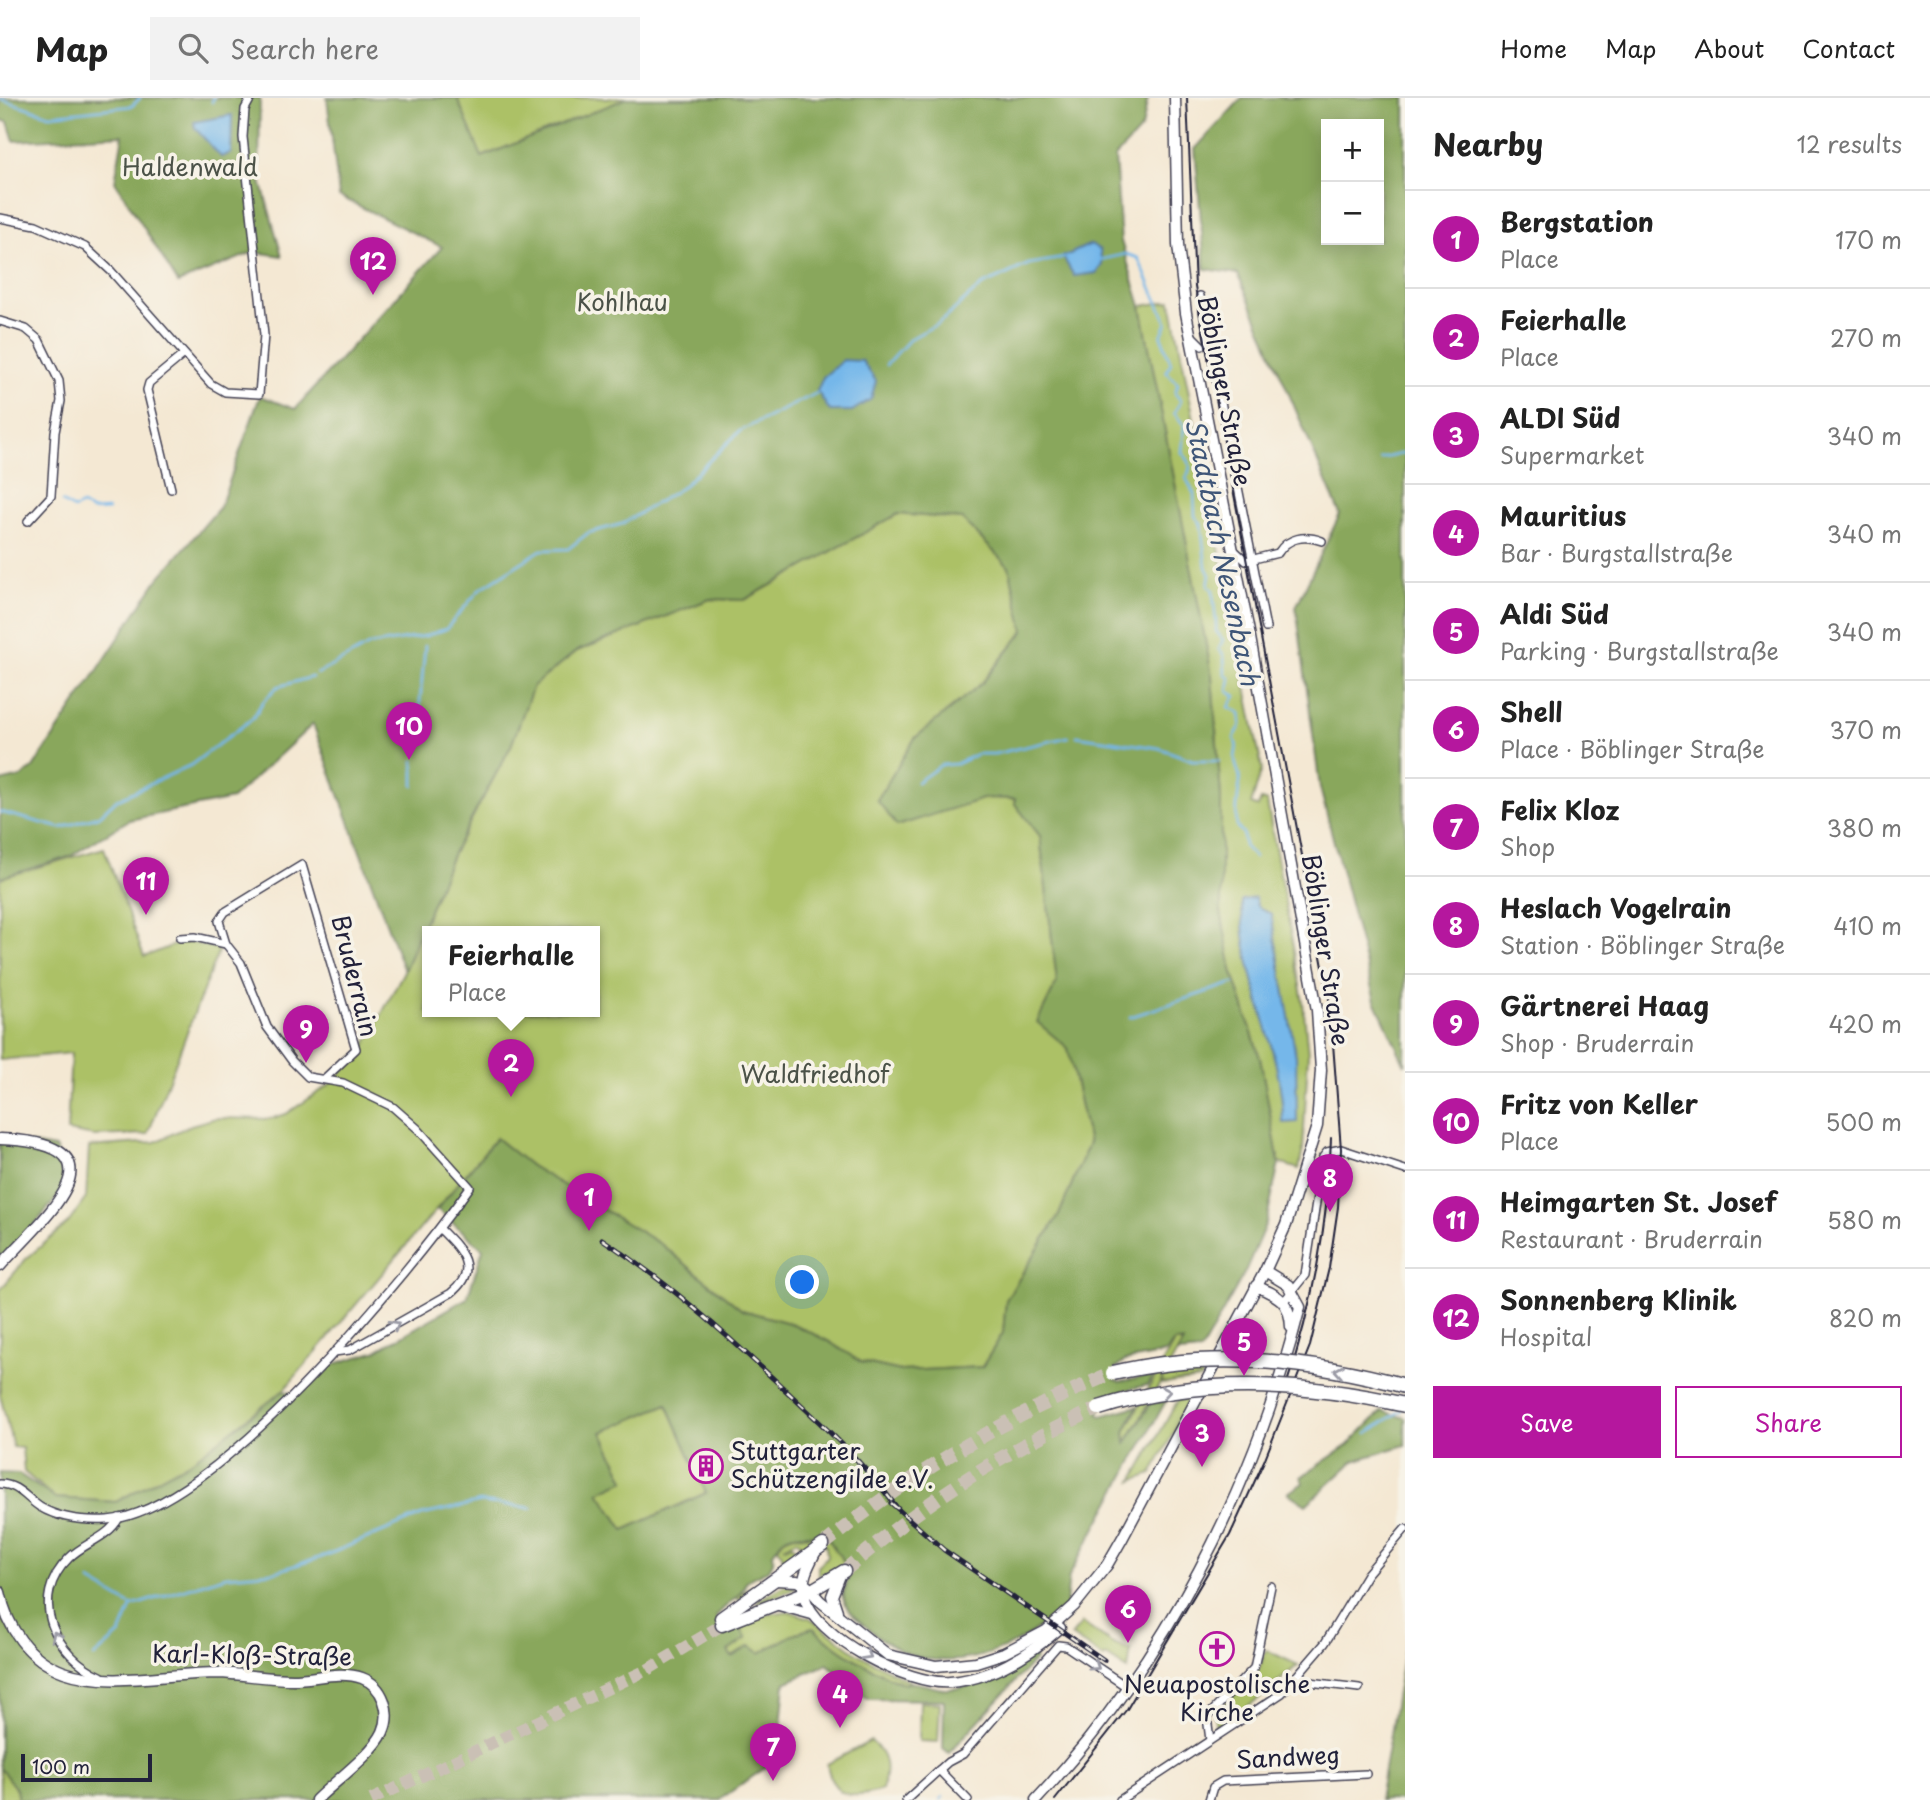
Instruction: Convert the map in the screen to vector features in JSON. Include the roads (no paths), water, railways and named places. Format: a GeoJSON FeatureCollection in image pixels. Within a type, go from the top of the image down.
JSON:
{"type":"FeatureCollection","features":[{"type":"Feature","properties":{"kind":"highway"},"geometry":{"type":"LineString","coordinates":[[1114,1373],[1188,1362],[1266,1362],[1353,1373],[1405,1386]]}},
{"type":"Feature","properties":{"kind":"highway"},"geometry":{"type":"LineString","coordinates":[[1099,1408],[1168,1391],[1237,1385],[1306,1388],[1405,1405]]}},
{"type":"Feature","properties":{"kind":"main road","name":"Böblinger Straße"},"geometry":{"type":"LineString","coordinates":[[1175,98],[1178,245],[1190,334],[1233,549],[1317,1010],[1321,1053],[1320,1110],[1314,1141],[1306,1160]]}},
{"type":"Feature","properties":{"kind":"main road","name":"Böblinger Straße"},"geometry":{"type":"LineString","coordinates":[[1178,245],[1175,258],[1180,314],[1282,837],[1310,1000],[1314,1091],[1306,1160]]}},
{"type":"Feature","properties":{"kind":"main road"},"geometry":{"type":"LineString","coordinates":[[0,1139],[55,1148],[66,1157],[71,1175],[63,1198],[0,1266]]}},
{"type":"Feature","properties":{"kind":"main road"},"geometry":{"type":"LineString","coordinates":[[773,1604],[813,1614],[846,1642],[891,1668],[934,1682],[958,1681],[996,1669],[1040,1644],[1079,1611],[1097,1586],[1265,1271],[1289,1215],[1306,1160]]}},
{"type":"Feature","properties":{"kind":"main road"},"geometry":{"type":"LineString","coordinates":[[1036,1800],[1087,1745],[1127,1687],[1178,1606],[1223,1525],[1266,1423],[1300,1307],[1293,1291],[1265,1271]]}},
{"type":"Feature","properties":{"kind":"main road"},"geometry":{"type":"LineString","coordinates":[[1256,1286],[1285,1300],[1290,1314],[1292,1337]]}},
{"type":"Feature","properties":{"kind":"main road"},"geometry":{"type":"LineString","coordinates":[[813,1614],[806,1589],[820,1547]]}},
{"type":"Feature","properties":{"kind":"main road"},"geometry":{"type":"LineString","coordinates":[[820,1547],[720,1622],[773,1604],[843,1572]]}},
{"type":"Feature","properties":{"kind":"main road"},"geometry":{"type":"LineString","coordinates":[[775,1580],[806,1589],[837,1611],[874,1646],[897,1659],[936,1666],[966,1664],[1004,1653],[1046,1630],[1074,1606],[1107,1565]]}},
{"type":"Feature","properties":{"kind":"main road"},"geometry":{"type":"LineString","coordinates":[[837,1611],[832,1596],[843,1572]]}},
{"type":"Feature","properties":{"kind":"main road","name":"Karl-Kloß-Straße"},"geometry":{"type":"LineString","coordinates":[[0,1592],[13,1629],[37,1657],[69,1674],[107,1678],[194,1674],[293,1679],[350,1675],[371,1684],[385,1705],[386,1720],[381,1735],[316,1800]]}},
{"type":"Feature","properties":{"kind":"street"},"geometry":{"type":"LineString","coordinates":[[0,218],[36,225],[85,247],[111,271],[211,384],[225,392],[259,394],[264,335],[243,137],[245,109],[251,98]]}},
{"type":"Feature","properties":{"kind":"street","name":"Böblinger Straße"},"geometry":{"type":"LineString","coordinates":[[1200,296],[1206,345],[1266,628]]}},
{"type":"Feature","properties":{"kind":"street"},"geometry":{"type":"LineString","coordinates":[[0,321],[26,329],[39,340],[59,381],[61,401],[55,432],[51,496],[28,521]]}},
{"type":"Feature","properties":{"kind":"street"},"geometry":{"type":"LineString","coordinates":[[1190,334],[1206,345],[1196,361]]}},
{"type":"Feature","properties":{"kind":"street"},"geometry":{"type":"LineString","coordinates":[[171,489],[147,390],[149,383],[183,355]]}},
{"type":"Feature","properties":{"kind":"street"},"geometry":{"type":"LineString","coordinates":[[1233,549],[1250,560],[1278,553],[1285,543],[1301,538],[1322,541]]}},
{"type":"Feature","properties":{"kind":"street","name":"Bruderrain"},"geometry":{"type":"LineString","coordinates":[[226,944],[219,921],[225,912],[302,865],[356,1049],[324,1079]]}},
{"type":"Feature","properties":{"kind":"street"},"geometry":{"type":"LineString","coordinates":[[0,1484],[13,1485],[42,1508],[58,1516],[76,1519],[119,1518],[146,1510],[227,1458],[333,1352],[440,1229],[470,1187],[393,1107],[365,1092],[324,1079],[308,1077],[278,1044],[241,963],[226,944],[195,937],[180,938]]}},
{"type":"Feature","properties":{"kind":"street"},"geometry":{"type":"LineString","coordinates":[[1285,1300],[1305,1275],[1323,1157],[1331,1150],[1346,1151],[1405,1170]]}},
{"type":"Feature","properties":{"kind":"street"},"geometry":{"type":"LineString","coordinates":[[333,1352],[350,1350],[458,1287],[466,1265],[462,1252],[440,1229]]}},
{"type":"Feature","properties":{"kind":"street"},"geometry":{"type":"LineString","coordinates":[[107,1678],[82,1667],[61,1646],[50,1625],[49,1594],[54,1577],[64,1563],[105,1534],[119,1518]]}},
{"type":"Feature","properties":{"kind":"street"},"geometry":{"type":"LineString","coordinates":[[1121,1800],[1134,1796],[1210,1740],[1261,1709],[1300,1675],[1325,1643],[1367,1574],[1405,1528]]}},
{"type":"Feature","properties":{"kind":"street"},"geometry":{"type":"LineString","coordinates":[[1210,1740],[1207,1717],[1254,1668],[1271,1586]]}},
{"type":"Feature","properties":{"kind":"street"},"geometry":{"type":"LineString","coordinates":[[906,1800],[939,1770],[963,1754],[1054,1648],[1062,1645],[1127,1687]]}},
{"type":"Feature","properties":{"kind":"street"},"geometry":{"type":"LineString","coordinates":[[1300,1675],[1310,1682],[1359,1688]]}},
{"type":"Feature","properties":{"kind":"street"},"geometry":{"type":"LineString","coordinates":[[939,1770],[968,1800]]}},
{"type":"Feature","properties":{"kind":"street","name":"Sandweg"},"geometry":{"type":"LineString","coordinates":[[1209,1800],[1213,1787],[1223,1781],[1366,1774]]}},
{"type":"Feature","properties":{"kind":"water"},"geometry":{"type":"Polygon","coordinates":[[[232,115],[231,153],[221,157],[195,128],[194,122],[232,115]]]}},
{"type":"Feature","properties":{"kind":"water"},"geometry":{"type":"Polygon","coordinates":[[[1091,244],[1100,250],[1102,265],[1096,273],[1074,276],[1063,257],[1091,244]]]}},
{"type":"Feature","properties":{"kind":"water"},"geometry":{"type":"Polygon","coordinates":[[[843,360],[862,361],[876,381],[871,399],[852,411],[830,411],[817,391],[823,377],[843,360]]]}},
{"type":"Feature","properties":{"kind":"water"},"geometry":{"type":"Polygon","coordinates":[[[1255,898],[1257,906],[1271,914],[1296,1056],[1297,1122],[1283,1123],[1276,1067],[1248,957],[1242,900],[1255,898]]]}},
{"type":"Feature","properties":{"kind":"waterway"},"geometry":{"type":"LineString","coordinates":[[0,99],[50,115],[132,106],[140,98]]}},
{"type":"Feature","properties":{"kind":"waterway"},"geometry":{"type":"LineString","coordinates":[[212,102],[213,98]]}},
{"type":"Feature","properties":{"kind":"waterway","name":"Stadtbach Nesenbach"},"geometry":{"type":"LineString","coordinates":[[1099,260],[1126,254],[1138,258],[1167,323],[1161,336],[1171,363],[1166,371],[1178,384],[1175,393],[1181,401],[1174,413],[1184,425],[1182,453],[1190,467],[1186,478],[1194,494],[1195,516],[1201,524],[1206,567],[1210,575],[1208,585],[1213,590],[1216,631],[1223,640],[1219,648],[1224,656],[1225,675],[1230,678],[1228,691],[1236,696],[1229,707],[1240,713],[1241,725],[1234,738],[1237,747],[1235,762],[1240,779],[1237,827],[1243,833],[1244,846],[1254,857]]}},
{"type":"Feature","properties":{"kind":"waterway"},"geometry":{"type":"LineString","coordinates":[[886,365],[910,339],[939,323],[981,286],[1029,264],[1064,258]]}},
{"type":"Feature","properties":{"kind":"waterway"},"geometry":{"type":"LineString","coordinates":[[317,674],[370,645],[425,636],[446,629],[480,589],[541,550],[568,549],[588,533],[622,524],[681,488],[740,431],[817,393]]}},
{"type":"Feature","properties":{"kind":"waterway"},"geometry":{"type":"LineString","coordinates":[[1380,459],[1405,453]]}},
{"type":"Feature","properties":{"kind":"waterway"},"geometry":{"type":"LineString","coordinates":[[62,502],[74,509],[82,505],[92,511],[108,510]]}},
{"type":"Feature","properties":{"kind":"waterway"},"geometry":{"type":"LineString","coordinates":[[416,746],[425,646]]}},
{"type":"Feature","properties":{"kind":"waterway"},"geometry":{"type":"LineString","coordinates":[[0,812],[61,828],[100,815],[116,800],[191,765],[253,718],[277,687],[312,677]]}},
{"type":"Feature","properties":{"kind":"waterway"},"geometry":{"type":"LineString","coordinates":[[1077,736],[1159,748],[1195,761],[1219,761]]}},
{"type":"Feature","properties":{"kind":"waterway"},"geometry":{"type":"LineString","coordinates":[[917,782],[941,765],[956,764],[977,754],[994,754],[1068,737]]}},
{"type":"Feature","properties":{"kind":"waterway"},"geometry":{"type":"LineString","coordinates":[[414,761],[414,786]]}},
{"type":"Feature","properties":{"kind":"waterway"},"geometry":{"type":"LineString","coordinates":[[1130,1017],[1234,983]]}},
{"type":"Feature","properties":{"kind":"waterway"},"geometry":{"type":"LineString","coordinates":[[1367,1433],[1402,1410]]}},
{"type":"Feature","properties":{"kind":"waterway"},"geometry":{"type":"LineString","coordinates":[[90,1581],[132,1606],[226,1576],[274,1572],[322,1557],[422,1515],[481,1502],[532,1508]]}},
{"type":"Feature","properties":{"kind":"waterway"},"geometry":{"type":"LineString","coordinates":[[94,1657],[120,1634],[131,1607]]}},
{"type":"Feature","properties":{"kind":"waterway"},"geometry":{"type":"LineString","coordinates":[[940,1800],[943,1797]]}},
{"type":"Feature","properties":{"kind":"tunnel"},"geometry":{"type":"LineString","coordinates":[[823,1545],[891,1494],[962,1448],[1035,1408],[1113,1373]]}},
{"type":"Feature","properties":{"kind":"tunnel"},"geometry":{"type":"LineString","coordinates":[[844,1571],[904,1522],[965,1480],[1030,1442],[1099,1408]]}},
{"type":"Feature","properties":{"kind":"tunnel"},"geometry":{"type":"LineString","coordinates":[[371,1800],[647,1670],[722,1625]]}},
{"type":"Feature","properties":{"kind":"tram line"},"geometry":{"type":"LineString","coordinates":[[1055,1800],[1127,1709],[1230,1535],[1264,1461],[1310,1346],[1329,1268],[1338,1207],[1341,1149],[1330,1004],[1195,287],[1187,98]]}},
{"type":"Feature","properties":{"kind":"tram line"},"geometry":{"type":"LineString","coordinates":[[1286,1386],[1304,1326],[1323,1232],[1331,1138]]}},
{"type":"Feature","properties":{"kind":"railway"},"geometry":{"type":"LineString","coordinates":[[602,1239],[672,1290],[738,1346],[842,1444],[898,1509]]}},
{"type":"Feature","properties":{"kind":"railway"},"geometry":{"type":"LineString","coordinates":[[891,1503],[944,1550],[1104,1660]]}},
{"type":"Feature","properties":{"kind":"place","name":"Sonnenberg Klinik"},"geometry":{"type":"Point","coordinates":[373,295]}},
{"type":"Feature","properties":{"kind":"place","name":"Fritz von Keller"},"geometry":{"type":"Point","coordinates":[409,760]}},
{"type":"Feature","properties":{"kind":"place","name":"Heimgarten St. Josef"},"geometry":{"type":"Point","coordinates":[146,915]}},
{"type":"Feature","properties":{"kind":"place","name":"Gärtnerei Haag"},"geometry":{"type":"Point","coordinates":[306,1063]}},
{"type":"Feature","properties":{"kind":"place","name":"Feierhalle"},"geometry":{"type":"Point","coordinates":[511,1097]}},
{"type":"Feature","properties":{"kind":"place","name":"Heslach Vogelrain"},"geometry":{"type":"Point","coordinates":[1330,1212]}},
{"type":"Feature","properties":{"kind":"place","name":"Bergstation"},"geometry":{"type":"Point","coordinates":[589,1231]}},
{"type":"Feature","properties":{"kind":"place","name":"Aldi Süd"},"geometry":{"type":"Point","coordinates":[1244,1376]}},
{"type":"Feature","properties":{"kind":"place","name":"Stuttgarter Schützengilde e.V."},"geometry":{"type":"Point","coordinates":[706,1466]}},
{"type":"Feature","properties":{"kind":"place","name":"ALDI Süd"},"geometry":{"type":"Point","coordinates":[1202,1467]}},
{"type":"Feature","properties":{"kind":"place","name":"Shell"},"geometry":{"type":"Point","coordinates":[1128,1643]}},
{"type":"Feature","properties":{"kind":"place","name":"Neuapostolische Kirche"},"geometry":{"type":"Point","coordinates":[1217,1649]}},
{"type":"Feature","properties":{"kind":"place","name":"Mauritius"},"geometry":{"type":"Point","coordinates":[840,1728]}},
{"type":"Feature","properties":{"kind":"place","name":"Felix Kloz"},"geometry":{"type":"Point","coordinates":[773,1781]}},
{"type":"Feature","properties":{"kind":"park label","name":"Haldenwald"},"geometry":{"type":"Point","coordinates":[190,168]}},
{"type":"Feature","properties":{"kind":"park label","name":"Kohlhau"},"geometry":{"type":"Point","coordinates":[622,303]}},
{"type":"Feature","properties":{"kind":"park label","name":"Waldfriedhof"},"geometry":{"type":"Point","coordinates":[815,1075]}}]}
